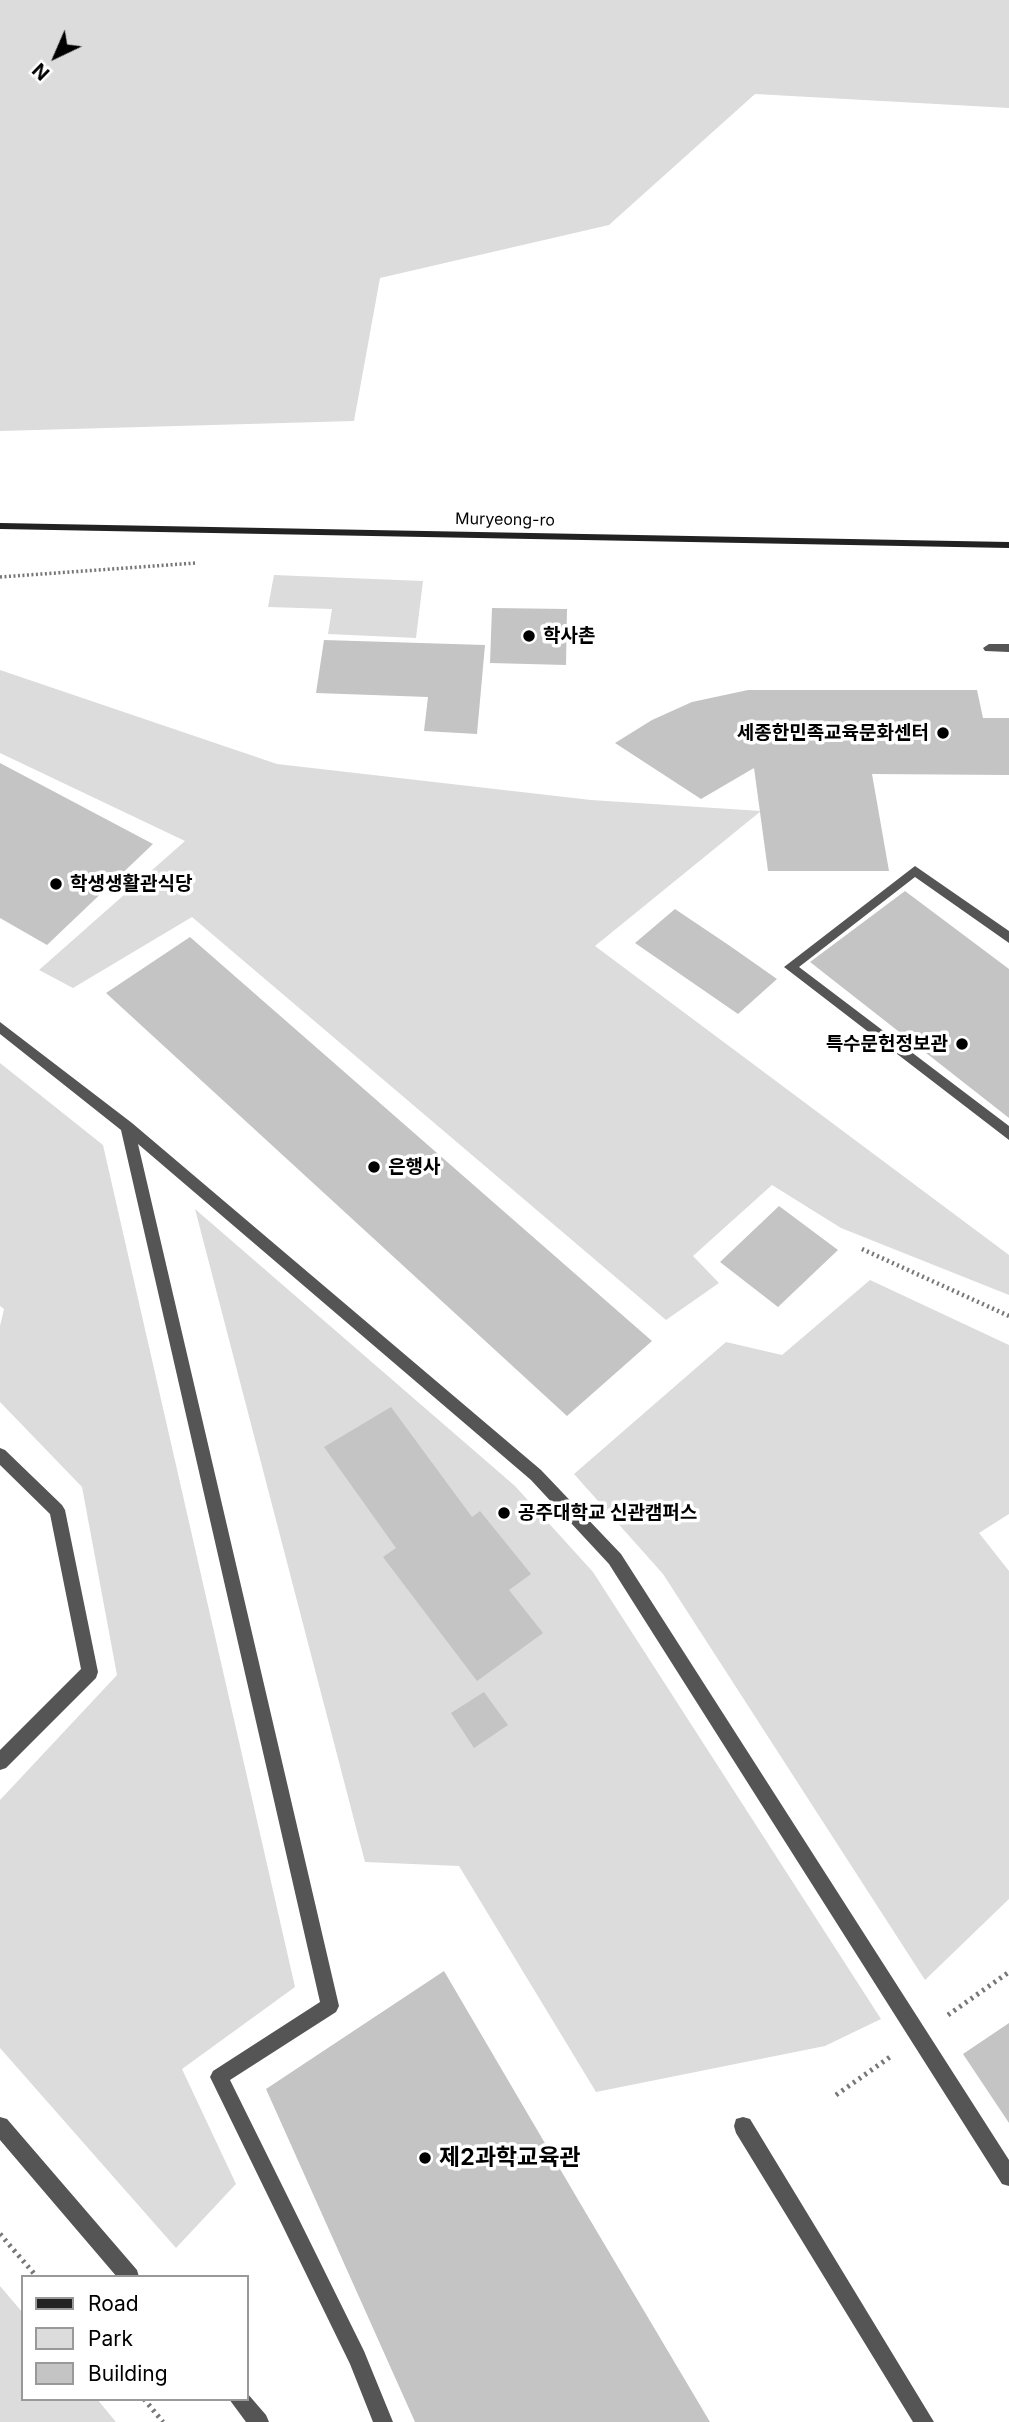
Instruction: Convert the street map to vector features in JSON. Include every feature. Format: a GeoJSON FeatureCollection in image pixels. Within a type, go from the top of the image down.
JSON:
{"type":"FeatureCollection","features":[{"type":"Feature","properties":{"kind":"main road","name":"Muryeong-ro"},"geometry":{"type":"LineString","coordinates":[[0,526],[1009,545]]}},
{"type":"Feature","properties":{"kind":"lane"},"geometry":{"type":"LineString","coordinates":[[989,648],[1009,648]]}},
{"type":"Feature","properties":{"kind":"lane"},"geometry":{"type":"LineString","coordinates":[[1007,934],[915,871],[790,967],[1009,1134]]}},
{"type":"Feature","properties":{"kind":"lane"},"geometry":{"type":"LineString","coordinates":[[0,1027],[127,1127],[536,1475],[615,1559],[1009,2177]]}},
{"type":"Feature","properties":{"kind":"lane"},"geometry":{"type":"LineString","coordinates":[[127,1127],[330,2006],[219,2077],[357,2358],[383,2422]]}},
{"type":"Feature","properties":{"kind":"lane"},"geometry":{"type":"LineString","coordinates":[[0,1455],[57,1510],[90,1672],[0,1762]]}},
{"type":"Feature","properties":{"kind":"lane"},"geometry":{"type":"LineString","coordinates":[[0,2126],[129,2275]]}},
{"type":"Feature","properties":{"kind":"lane"},"geometry":{"type":"LineString","coordinates":[[743,2126],[924,2422]]}},
{"type":"Feature","properties":{"kind":"lane"},"geometry":{"type":"LineString","coordinates":[[241,2401],[259,2422]]}},
{"type":"Feature","properties":{"kind":"path"},"geometry":{"type":"LineString","coordinates":[[862,1249],[1009,1316]]}},
{"type":"Feature","properties":{"kind":"path"},"geometry":{"type":"LineString","coordinates":[[836,2095],[1009,1972]]}},
{"type":"Feature","properties":{"kind":"path"},"geometry":{"type":"LineString","coordinates":[[0,2234],[35,2275]]}},
{"type":"Feature","properties":{"kind":"path"},"geometry":{"type":"LineString","coordinates":[[146,2401],[163,2422]]}},
{"type":"Feature","properties":{"kind":"green space"},"geometry":{"type":"Polygon","coordinates":[[[0,0],[1009,0],[1009,108],[755,94],[609,225],[380,278],[354,421],[0,431],[0,0]]]}},
{"type":"Feature","properties":{"kind":"green space"},"geometry":{"type":"Polygon","coordinates":[[[274,575],[423,581],[416,638],[328,634],[332,609],[268,607],[274,575]]]}},
{"type":"Feature","properties":{"kind":"green space"},"geometry":{"type":"Polygon","coordinates":[[[0,670],[277,764],[591,800],[761,811],[595,946],[1009,1255],[1009,1295],[841,1228],[772,1185],[693,1256],[719,1283],[666,1320],[192,917],[73,988],[39,970],[185,841],[0,753],[0,670]]]}},
{"type":"Feature","properties":{"kind":"green space"},"geometry":{"type":"Polygon","coordinates":[[[0,1063],[103,1145],[295,1987],[182,2069],[236,2184],[176,2248],[0,2048],[0,1800],[117,1675],[82,1487],[0,1402],[0,1326],[4,1309],[0,1306],[0,1063]]]}},
{"type":"Feature","properties":{"kind":"green space"},"geometry":{"type":"Polygon","coordinates":[[[195,1209],[515,1486],[593,1572],[881,2019],[825,2046],[596,2092],[459,1866],[365,1862],[195,1209]]]}},
{"type":"Feature","properties":{"kind":"green space"},"geometry":{"type":"Polygon","coordinates":[[[870,1280],[1009,1345],[1009,1514],[979,1533],[1009,1571],[1009,1899],[925,1980],[663,1574],[574,1474],[726,1342],[782,1355],[870,1280]]]}},
{"type":"Feature","properties":{"kind":"green space"},"geometry":{"type":"Polygon","coordinates":[[[0,2286],[21,2311],[21,2401],[99,2401],[116,2422],[0,2422],[0,2286]]]}},
{"type":"Feature","properties":{"kind":"building","name":"학사촌"},"geometry":{"type":"Polygon","coordinates":[[[492,608],[567,609],[566,665],[490,663],[492,608]]]}},
{"type":"Feature","properties":{"kind":"building"},"geometry":{"type":"Polygon","coordinates":[[[324,640],[485,645],[477,734],[424,731],[428,697],[316,693],[324,640]]]}},
{"type":"Feature","properties":{"kind":"building"},"geometry":{"type":"Polygon","coordinates":[[[748,690],[977,690],[983,718],[1009,718],[1009,775],[872,774],[889,871],[768,871],[754,768],[701,799],[615,743],[652,720],[692,702],[748,690]]]}},
{"type":"Feature","properties":{"kind":"building","name":"학생생활관식당"},"geometry":{"type":"Polygon","coordinates":[[[0,763],[153,844],[47,945],[0,918],[0,763]]]}},
{"type":"Feature","properties":{"kind":"building","name":"특수문헌정보관"},"geometry":{"type":"Polygon","coordinates":[[[905,891],[1009,969],[1009,1118],[810,962],[905,891]]]}},
{"type":"Feature","properties":{"kind":"building"},"geometry":{"type":"Polygon","coordinates":[[[675,909],[777,979],[738,1014],[635,943],[675,909]]]}},
{"type":"Feature","properties":{"kind":"building","name":"은행사"},"geometry":{"type":"Polygon","coordinates":[[[190,937],[652,1341],[567,1416],[106,993],[190,937]]]}},
{"type":"Feature","properties":{"kind":"building"},"geometry":{"type":"Polygon","coordinates":[[[779,1206],[838,1250],[778,1307],[720,1262],[779,1206]]]}},
{"type":"Feature","properties":{"kind":"building"},"geometry":{"type":"Polygon","coordinates":[[[391,1407],[472,1517],[480,1511],[531,1574],[509,1590],[543,1633],[477,1681],[383,1557],[396,1548],[324,1447],[391,1407]]]}},
{"type":"Feature","properties":{"kind":"building"},"geometry":{"type":"Polygon","coordinates":[[[484,1692],[508,1725],[474,1748],[451,1713],[484,1692]]]}},
{"type":"Feature","properties":{"kind":"building","name":"제2과학교육관"},"geometry":{"type":"Polygon","coordinates":[[[444,1971],[710,2422],[415,2422],[266,2089],[444,1971]]]}},
{"type":"Feature","properties":{"kind":"building"},"geometry":{"type":"Polygon","coordinates":[[[1009,2023],[1009,2123],[963,2054],[1009,2023]]]}},
{"type":"Feature","properties":{"kind":"place","name":"학사촌"},"geometry":{"type":"Point","coordinates":[529,636]}},
{"type":"Feature","properties":{"kind":"place","name":"세종한민족교육문화센터"},"geometry":{"type":"Point","coordinates":[943,733]}},
{"type":"Feature","properties":{"kind":"place","name":"학생생활관식당"},"geometry":{"type":"Point","coordinates":[56,884]}},
{"type":"Feature","properties":{"kind":"place","name":"특수문헌정보관"},"geometry":{"type":"Point","coordinates":[962,1044]}},
{"type":"Feature","properties":{"kind":"place","name":"은행사"},"geometry":{"type":"Point","coordinates":[374,1167]}},
{"type":"Feature","properties":{"kind":"place","name":"공주대학교 신관캠퍼스"},"geometry":{"type":"Point","coordinates":[504,1513]}},
{"type":"Feature","properties":{"kind":"place","name":"제2과학교육관"},"geometry":{"type":"Point","coordinates":[425,2158]}}]}
